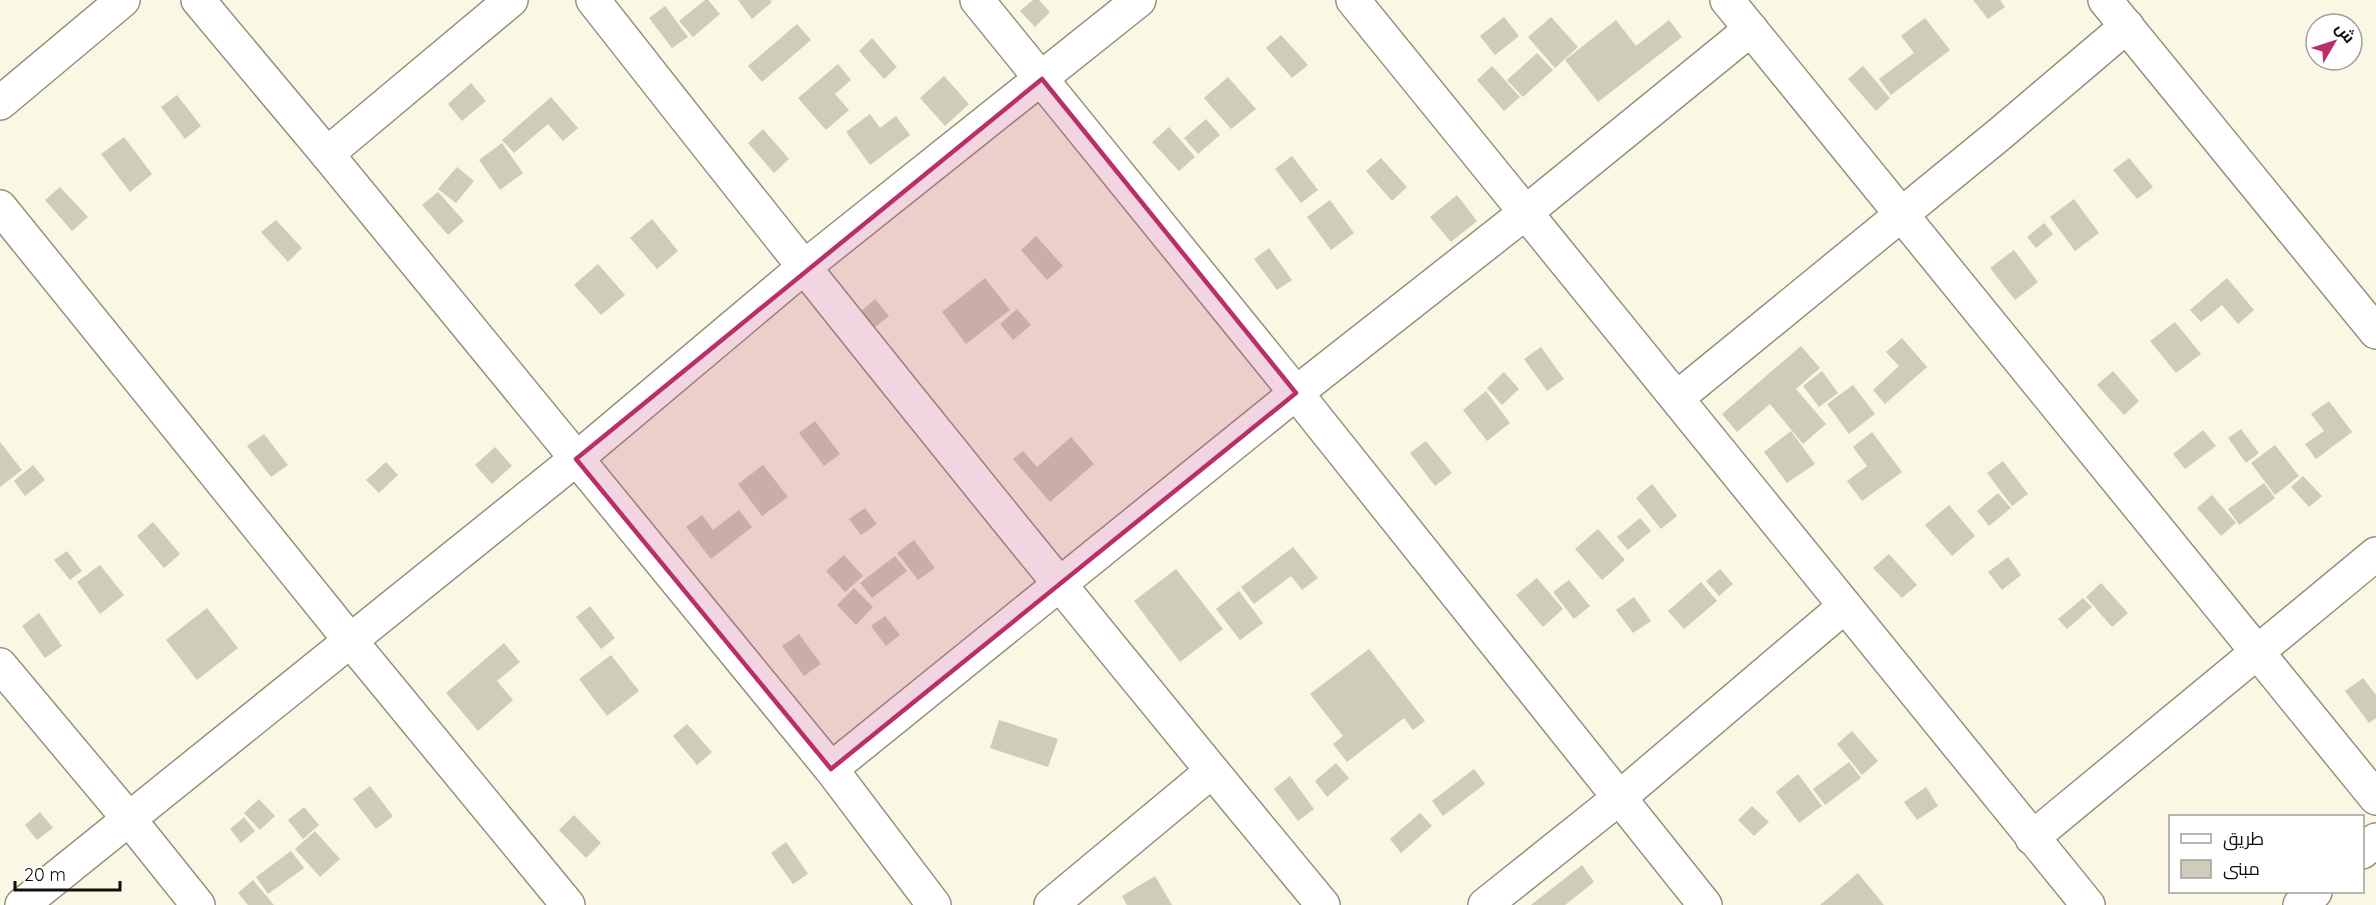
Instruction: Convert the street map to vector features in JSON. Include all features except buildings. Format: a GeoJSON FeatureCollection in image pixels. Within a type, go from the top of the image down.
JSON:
{"type":"FeatureCollection","features":[{"type":"Feature","properties":{"kind":"street"},"geometry":{"type":"LineString","coordinates":[[0,103],[123,0]]}},
{"type":"Feature","properties":{"kind":"street"},"geometry":{"type":"LineString","coordinates":[[198,0],[831,769],[934,905]]}},
{"type":"Feature","properties":{"kind":"street"},"geometry":{"type":"LineString","coordinates":[[327,154],[511,0]]}},
{"type":"Feature","properties":{"kind":"street"},"geometry":{"type":"LineString","coordinates":[[593,0],[803,268],[1323,905]]}},
{"type":"Feature","properties":{"kind":"street"},"geometry":{"type":"LineString","coordinates":[[977,0],[1296,393],[1704,905]]}},
{"type":"Feature","properties":{"kind":"street"},"geometry":{"type":"LineString","coordinates":[[22,905],[576,459],[803,268],[1139,0]]}},
{"type":"Feature","properties":{"kind":"street"},"geometry":{"type":"LineString","coordinates":[[1353,0],[2088,905]]}},
{"type":"Feature","properties":{"kind":"street"},"geometry":{"type":"LineString","coordinates":[[1727,0],[1902,212],[2376,798]]}},
{"type":"Feature","properties":{"kind":"street"},"geometry":{"type":"LineString","coordinates":[[2105,0],[2376,332]]}},
{"type":"Feature","properties":{"kind":"street"},"geometry":{"type":"LineString","coordinates":[[1677,398],[1902,212],[2001,134],[2127,26]]}},
{"type":"Feature","properties":{"kind":"street"},"geometry":{"type":"LineString","coordinates":[[831,769],[1751,29]]}},
{"type":"Feature","properties":{"kind":"street"},"geometry":{"type":"LineString","coordinates":[[0,207],[568,905]]}},
{"type":"Feature","properties":{"kind":"street"},"geometry":{"type":"LineString","coordinates":[[2032,838],[2376,554]]}},
{"type":"Feature","properties":{"kind":"street"},"geometry":{"type":"LineString","coordinates":[[1485,905],[1619,798],[1845,606]]}},
{"type":"Feature","properties":{"kind":"street"},"geometry":{"type":"LineString","coordinates":[[0,665],[198,905]]}},
{"type":"Feature","properties":{"kind":"street"},"geometry":{"type":"LineString","coordinates":[[1051,905],[1212,771]]}},
{"type":"Feature","properties":{"kind":"street"},"geometry":{"type":"LineString","coordinates":[[2364,850],[2376,840]]}},
{"type":"Feature","properties":{"kind":"street"},"geometry":{"type":"LineString","coordinates":[[2300,905],[2314,893]]}},
{"type":"Feature","properties":{"kind":"highlighted area"},"geometry":{"type":"Polygon","coordinates":[[[1042,79],[1296,393],[831,769],[576,459],[1042,79]]]}}]}
